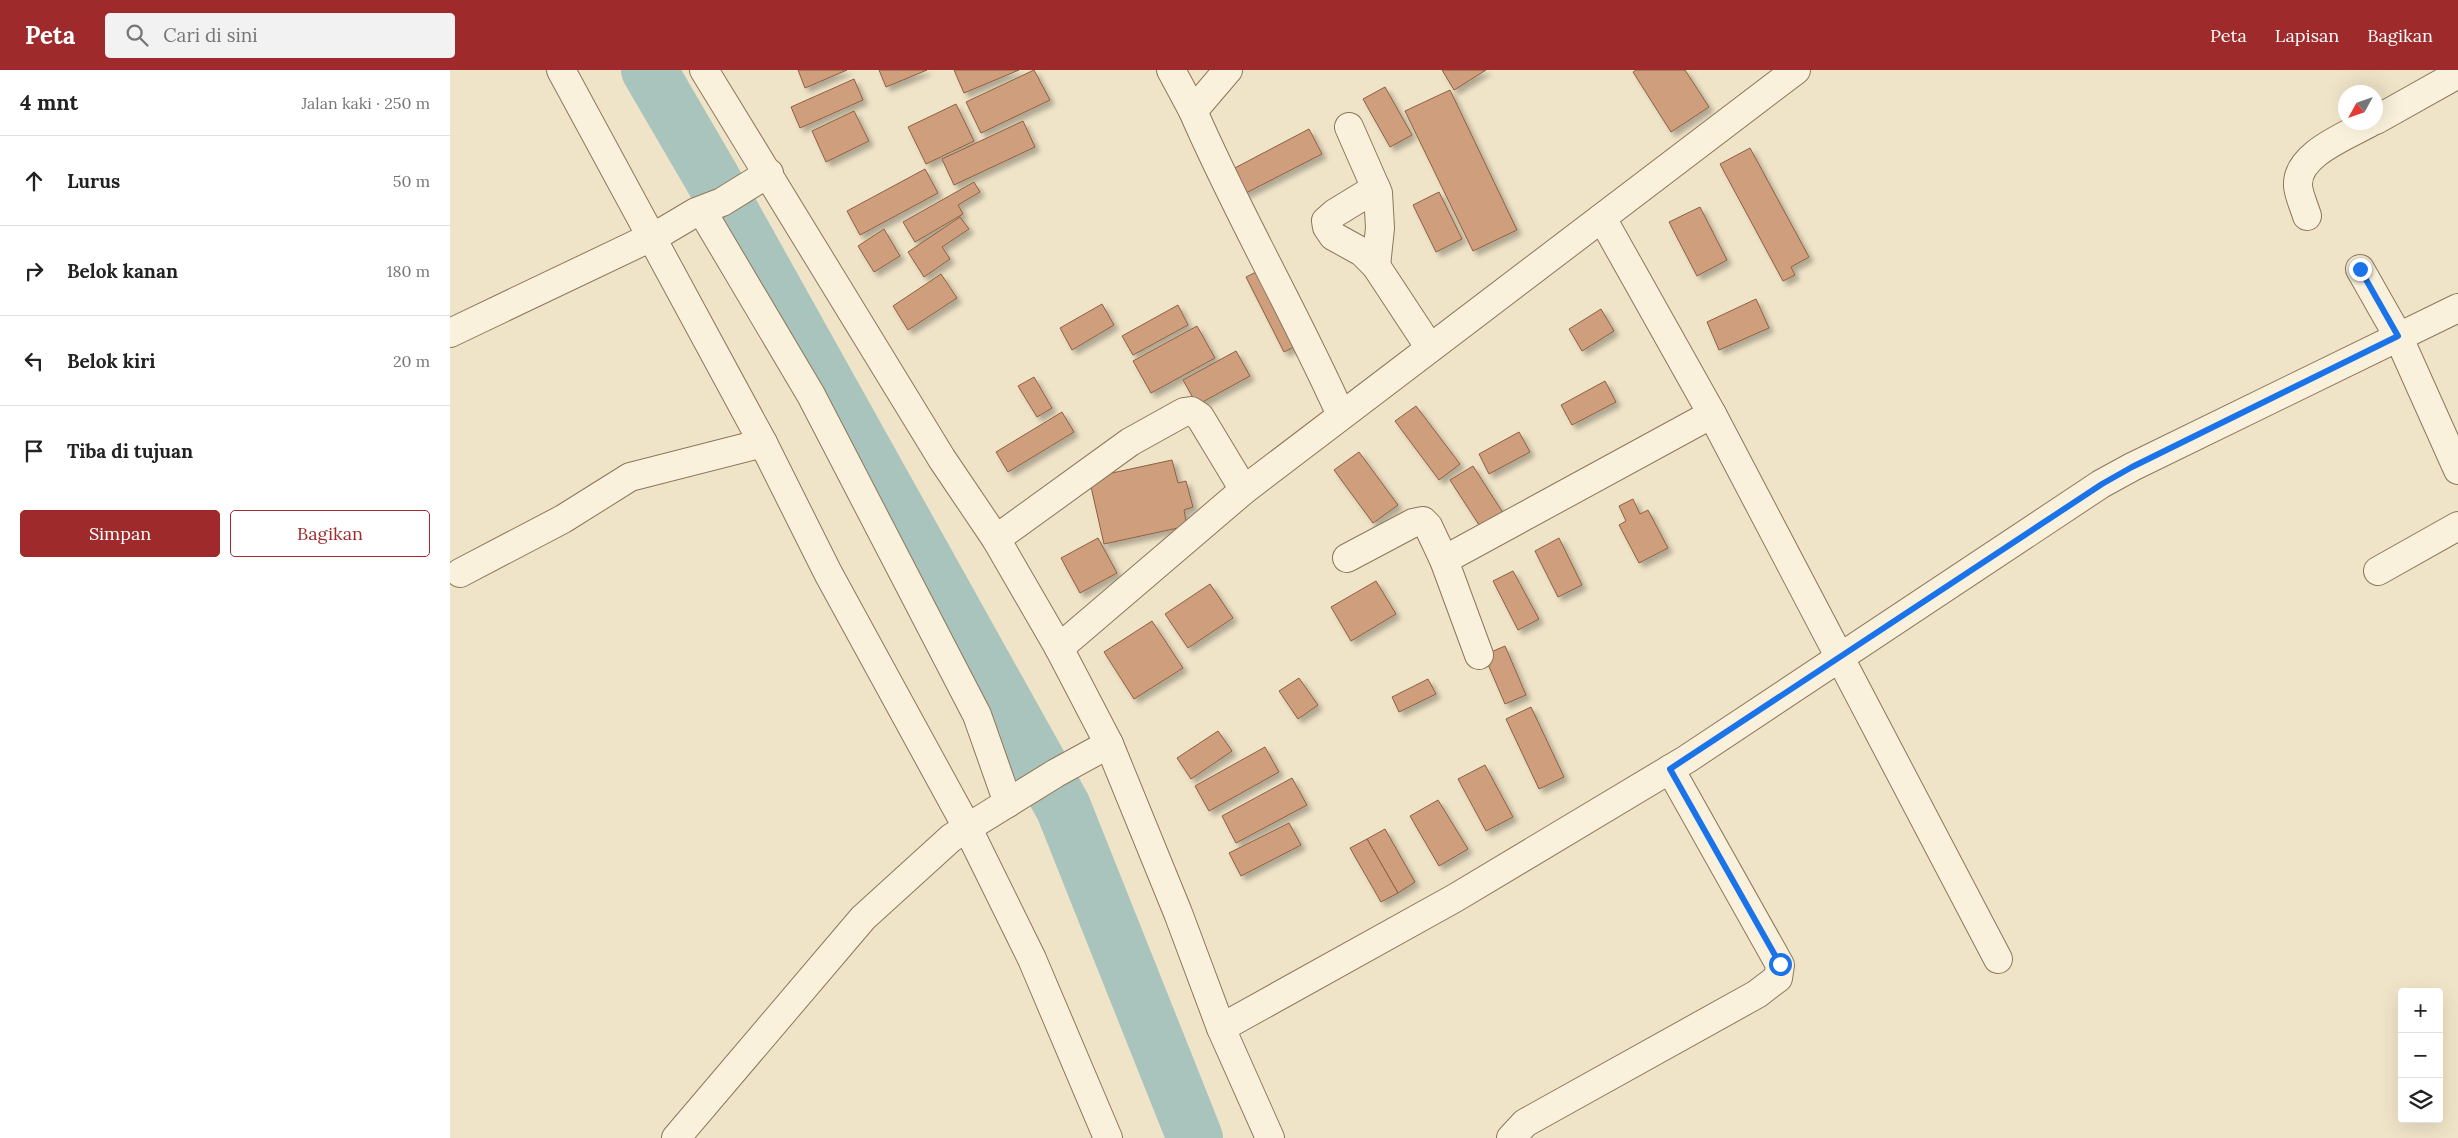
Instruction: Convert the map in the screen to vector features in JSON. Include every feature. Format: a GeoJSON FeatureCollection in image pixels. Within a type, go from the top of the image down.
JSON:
{"type":"FeatureCollection","features":[{"type":"Feature","properties":{"kind":"street"},"geometry":{"type":"LineString","coordinates":[[561,70],[657,234],[828,573],[946,789],[987,813]]}},
{"type":"Feature","properties":{"kind":"street"},"geometry":{"type":"LineString","coordinates":[[704,70],[763,176],[942,459],[996,539],[1059,648],[1109,744],[1178,913],[1221,1028],[1270,1138]]}},
{"type":"Feature","properties":{"kind":"street"},"geometry":{"type":"LineString","coordinates":[[1171,70],[1193,111],[1220,175],[1272,272],[1341,415]]}},
{"type":"Feature","properties":{"kind":"street"},"geometry":{"type":"LineString","coordinates":[[1193,111],[1228,70]]}},
{"type":"Feature","properties":{"kind":"street"},"geometry":{"type":"LineString","coordinates":[[1059,648],[1244,490],[1430,348],[1608,227],[1796,70]]}},
{"type":"Feature","properties":{"kind":"street"},"geometry":{"type":"LineString","coordinates":[[2383,116],[2458,74]]}},
{"type":"Feature","properties":{"kind":"street"},"geometry":{"type":"LineString","coordinates":[[1349,127],[1376,188],[1380,228],[1376,266]]}},
{"type":"Feature","properties":{"kind":"street"},"geometry":{"type":"LineString","coordinates":[[2307,216],[2298,186],[2299,172],[2312,156],[2357,130]]}},
{"type":"Feature","properties":{"kind":"street"},"geometry":{"type":"LineString","coordinates":[[450,333],[657,234],[706,209],[763,176]]}},
{"type":"Feature","properties":{"kind":"street"},"geometry":{"type":"LineString","coordinates":[[1376,188],[1335,212],[1326,221],[1326,227],[1333,236],[1362,252],[1376,266],[1430,348]]}},
{"type":"Feature","properties":{"kind":"street"},"geometry":{"type":"LineString","coordinates":[[706,209],[811,395],[977,715],[987,813],[1036,968],[1108,1138]]}},
{"type":"Feature","properties":{"kind":"street"},"geometry":{"type":"LineString","coordinates":[[1608,227],[1712,414],[1998,959]]}},
{"type":"Feature","properties":{"kind":"street"},"geometry":{"type":"LineString","coordinates":[[2360,269],[2398,336],[2458,470]]}},
{"type":"Feature","properties":{"kind":"street"},"geometry":{"type":"LineString","coordinates":[[1221,1028],[1455,898],[1670,769],[1841,658],[2060,510],[2117,476],[2458,308]]}},
{"type":"Feature","properties":{"kind":"street"},"geometry":{"type":"LineString","coordinates":[[996,539],[1130,442],[1184,412],[1191,411],[1200,417],[1244,490]]}},
{"type":"Feature","properties":{"kind":"street"},"geometry":{"type":"LineString","coordinates":[[1444,560],[1712,414]]}},
{"type":"Feature","properties":{"kind":"street"},"geometry":{"type":"LineString","coordinates":[[460,573],[563,519],[630,477],[763,443]]}},
{"type":"Feature","properties":{"kind":"street"},"geometry":{"type":"LineString","coordinates":[[1347,558],[1413,523],[1423,521],[1428,526],[1444,560],[1479,655]]}},
{"type":"Feature","properties":{"kind":"street"},"geometry":{"type":"LineString","coordinates":[[2378,571],[2458,526]]}},
{"type":"Feature","properties":{"kind":"street"},"geometry":{"type":"LineString","coordinates":[[676,1138],[864,918],[951,838],[987,813],[1109,744]]}},
{"type":"Feature","properties":{"kind":"street"},"geometry":{"type":"LineString","coordinates":[[1511,1138],[1525,1123],[1757,994],[1778,978],[1780,964],[1670,769]]}},
{"type":"Feature","properties":{"kind":"building"},"geometry":{"type":"Polygon","coordinates":[[[798,70],[847,70],[805,88],[798,70]]]}},
{"type":"Feature","properties":{"kind":"building"},"geometry":{"type":"Polygon","coordinates":[[[879,70],[927,70],[886,87],[879,70]]]}},
{"type":"Feature","properties":{"kind":"building"},"geometry":{"type":"Polygon","coordinates":[[[954,70],[1019,70],[964,93],[954,70]]]}},
{"type":"Feature","properties":{"kind":"building"},"geometry":{"type":"Polygon","coordinates":[[[1034,70],[1050,100],[981,133],[966,102],[1034,70]]]}},
{"type":"Feature","properties":{"kind":"building"},"geometry":{"type":"Polygon","coordinates":[[[1442,70],[1486,70],[1454,90],[1442,70]]]}},
{"type":"Feature","properties":{"kind":"building"},"geometry":{"type":"Polygon","coordinates":[[[1636,70],[1685,70],[1709,107],[1671,132],[1633,72],[1636,70]]]}},
{"type":"Feature","properties":{"kind":"building"},"geometry":{"type":"Polygon","coordinates":[[[854,79],[863,100],[800,128],[791,107],[854,79]]]}},
{"type":"Feature","properties":{"kind":"building"},"geometry":{"type":"Polygon","coordinates":[[[1385,87],[1412,135],[1390,147],[1363,99],[1385,87]]]}},
{"type":"Feature","properties":{"kind":"building"},"geometry":{"type":"Polygon","coordinates":[[[1450,90],[1517,230],[1473,251],[1405,111],[1450,90]]]}},
{"type":"Feature","properties":{"kind":"building"},"geometry":{"type":"Polygon","coordinates":[[[956,104],[974,141],[926,164],[908,127],[956,104]]]}},
{"type":"Feature","properties":{"kind":"building"},"geometry":{"type":"Polygon","coordinates":[[[854,111],[869,141],[826,162],[812,131],[854,111]]]}},
{"type":"Feature","properties":{"kind":"building"},"geometry":{"type":"Polygon","coordinates":[[[1023,121],[1035,147],[954,185],[942,159],[1023,121]]]}},
{"type":"Feature","properties":{"kind":"building"},"geometry":{"type":"Polygon","coordinates":[[[1309,129],[1322,154],[1244,194],[1231,170],[1309,129]]]}},
{"type":"Feature","properties":{"kind":"building"},"geometry":{"type":"Polygon","coordinates":[[[1750,148],[1809,257],[1791,267],[1795,275],[1783,281],[1720,164],[1750,148]]]}},
{"type":"Feature","properties":{"kind":"building"},"geometry":{"type":"Polygon","coordinates":[[[925,169],[938,193],[860,235],[847,211],[925,169]]]}},
{"type":"Feature","properties":{"kind":"building"},"geometry":{"type":"Polygon","coordinates":[[[974,182],[980,192],[958,205],[963,214],[915,242],[903,222],[974,182]]]}},
{"type":"Feature","properties":{"kind":"building"},"geometry":{"type":"Polygon","coordinates":[[[1439,192],[1462,239],[1436,252],[1413,205],[1439,192]]]}},
{"type":"Feature","properties":{"kind":"building"},"geometry":{"type":"Polygon","coordinates":[[[1700,207],[1727,260],[1697,276],[1669,222],[1700,207]]]}},
{"type":"Feature","properties":{"kind":"building"},"geometry":{"type":"Polygon","coordinates":[[[960,217],[969,229],[942,247],[950,259],[924,277],[908,252],[960,217]]]}},
{"type":"Feature","properties":{"kind":"building"},"geometry":{"type":"Polygon","coordinates":[[[884,229],[900,256],[874,272],[858,246],[884,229]]]}},
{"type":"Feature","properties":{"kind":"building"},"geometry":{"type":"Polygon","coordinates":[[[1268,266],[1306,341],[1284,352],[1246,277],[1268,266]]]}},
{"type":"Feature","properties":{"kind":"building"},"geometry":{"type":"Polygon","coordinates":[[[941,274],[957,298],[908,330],[893,306],[941,274]]]}},
{"type":"Feature","properties":{"kind":"building"},"geometry":{"type":"Polygon","coordinates":[[[1756,299],[1769,328],[1719,350],[1707,322],[1756,299]]]}},
{"type":"Feature","properties":{"kind":"building"},"geometry":{"type":"Polygon","coordinates":[[[1102,304],[1114,325],[1072,350],[1060,328],[1102,304]]]}},
{"type":"Feature","properties":{"kind":"building"},"geometry":{"type":"Polygon","coordinates":[[[1178,305],[1188,325],[1133,355],[1122,336],[1178,305]]]}},
{"type":"Feature","properties":{"kind":"building"},"geometry":{"type":"Polygon","coordinates":[[[1601,309],[1614,331],[1582,351],[1569,329],[1601,309]]]}},
{"type":"Feature","properties":{"kind":"building"},"geometry":{"type":"Polygon","coordinates":[[[1197,326],[1215,358],[1151,393],[1133,361],[1197,326]]]}},
{"type":"Feature","properties":{"kind":"building"},"geometry":{"type":"Polygon","coordinates":[[[1236,351],[1250,376],[1197,405],[1183,380],[1236,351]]]}},
{"type":"Feature","properties":{"kind":"building"},"geometry":{"type":"Polygon","coordinates":[[[1034,377],[1052,408],[1037,417],[1018,386],[1034,377]]]}},
{"type":"Feature","properties":{"kind":"building"},"geometry":{"type":"Polygon","coordinates":[[[1605,381],[1616,402],[1572,425],[1561,405],[1605,381]]]}},
{"type":"Feature","properties":{"kind":"building"},"geometry":{"type":"Polygon","coordinates":[[[1416,406],[1460,464],[1439,480],[1395,421],[1416,406]]]}},
{"type":"Feature","properties":{"kind":"building"},"geometry":{"type":"Polygon","coordinates":[[[1062,412],[1074,432],[1008,472],[996,452],[1062,412]]]}},
{"type":"Feature","properties":{"kind":"building"},"geometry":{"type":"Polygon","coordinates":[[[1519,432],[1530,452],[1489,474],[1479,454],[1519,432]]]}},
{"type":"Feature","properties":{"kind":"building"},"geometry":{"type":"Polygon","coordinates":[[[1359,452],[1398,505],[1373,523],[1334,470],[1359,452]]]}},
{"type":"Feature","properties":{"kind":"building"},"geometry":{"type":"Polygon","coordinates":[[[1172,460],[1178,483],[1186,481],[1193,507],[1184,510],[1187,526],[1104,544],[1089,478],[1172,460]]]}},
{"type":"Feature","properties":{"kind":"building"},"geometry":{"type":"Polygon","coordinates":[[[1473,466],[1505,516],[1483,531],[1450,480],[1473,466]]]}},
{"type":"Feature","properties":{"kind":"building"},"geometry":{"type":"Polygon","coordinates":[[[1633,499],[1640,514],[1648,510],[1668,548],[1639,563],[1619,525],[1626,521],[1619,506],[1633,499]]]}},
{"type":"Feature","properties":{"kind":"building"},"geometry":{"type":"Polygon","coordinates":[[[1098,538],[1117,573],[1080,593],[1061,558],[1098,538]]]}},
{"type":"Feature","properties":{"kind":"building"},"geometry":{"type":"Polygon","coordinates":[[[1559,538],[1582,585],[1558,597],[1535,551],[1559,538]]]}},
{"type":"Feature","properties":{"kind":"building"},"geometry":{"type":"Polygon","coordinates":[[[1513,571],[1539,619],[1518,630],[1493,581],[1513,571]]]}},
{"type":"Feature","properties":{"kind":"building"},"geometry":{"type":"Polygon","coordinates":[[[1376,581],[1396,614],[1351,641],[1331,607],[1376,581]]]}},
{"type":"Feature","properties":{"kind":"building"},"geometry":{"type":"Polygon","coordinates":[[[1210,584],[1233,618],[1188,648],[1165,614],[1210,584]]]}},
{"type":"Feature","properties":{"kind":"building"},"geometry":{"type":"Polygon","coordinates":[[[1152,621],[1183,668],[1134,699],[1104,652],[1152,621]]]}},
{"type":"Feature","properties":{"kind":"building"},"geometry":{"type":"Polygon","coordinates":[[[1505,646],[1526,695],[1505,704],[1484,655],[1505,646]]]}},
{"type":"Feature","properties":{"kind":"building"},"geometry":{"type":"Polygon","coordinates":[[[1299,678],[1318,705],[1298,719],[1279,691],[1299,678]]]}},
{"type":"Feature","properties":{"kind":"building"},"geometry":{"type":"Polygon","coordinates":[[[1428,679],[1436,694],[1399,712],[1392,697],[1428,679]]]}},
{"type":"Feature","properties":{"kind":"building"},"geometry":{"type":"Polygon","coordinates":[[[1531,707],[1564,777],[1539,789],[1506,719],[1531,707]]]}},
{"type":"Feature","properties":{"kind":"building"},"geometry":{"type":"Polygon","coordinates":[[[1218,731],[1232,751],[1191,779],[1177,758],[1218,731]]]}},
{"type":"Feature","properties":{"kind":"building"},"geometry":{"type":"Polygon","coordinates":[[[1265,747],[1279,772],[1209,811],[1195,786],[1265,747]]]}},
{"type":"Feature","properties":{"kind":"building"},"geometry":{"type":"Polygon","coordinates":[[[1485,765],[1513,817],[1486,831],[1458,779],[1485,765]]]}},
{"type":"Feature","properties":{"kind":"building"},"geometry":{"type":"Polygon","coordinates":[[[1292,778],[1307,805],[1236,843],[1222,816],[1292,778]]]}},
{"type":"Feature","properties":{"kind":"building"},"geometry":{"type":"Polygon","coordinates":[[[1438,800],[1468,849],[1439,866],[1410,816],[1438,800]]]}},
{"type":"Feature","properties":{"kind":"building"},"geometry":{"type":"Polygon","coordinates":[[[1289,823],[1301,845],[1241,876],[1229,853],[1289,823]]]}},
{"type":"Feature","properties":{"kind":"building"},"geometry":{"type":"Polygon","coordinates":[[[1385,829],[1415,882],[1398,893],[1367,839],[1385,829]]]}},
{"type":"Feature","properties":{"kind":"building"},"geometry":{"type":"Polygon","coordinates":[[[1367,839],[1398,893],[1381,902],[1350,848],[1367,839]]]}},
{"type":"Feature","properties":{"kind":"waterway"},"geometry":{"type":"LineString","coordinates":[[649,70],[712,178],[1063,807],[1195,1138]]}},
{"type":"Feature","properties":{"kind":"route"},"geometry":{"type":"LineString","coordinates":[[1780,964],[1670,769],[1936,596],[2060,510],[2102,484],[2132,467],[2398,336],[2360,269]]}}]}
